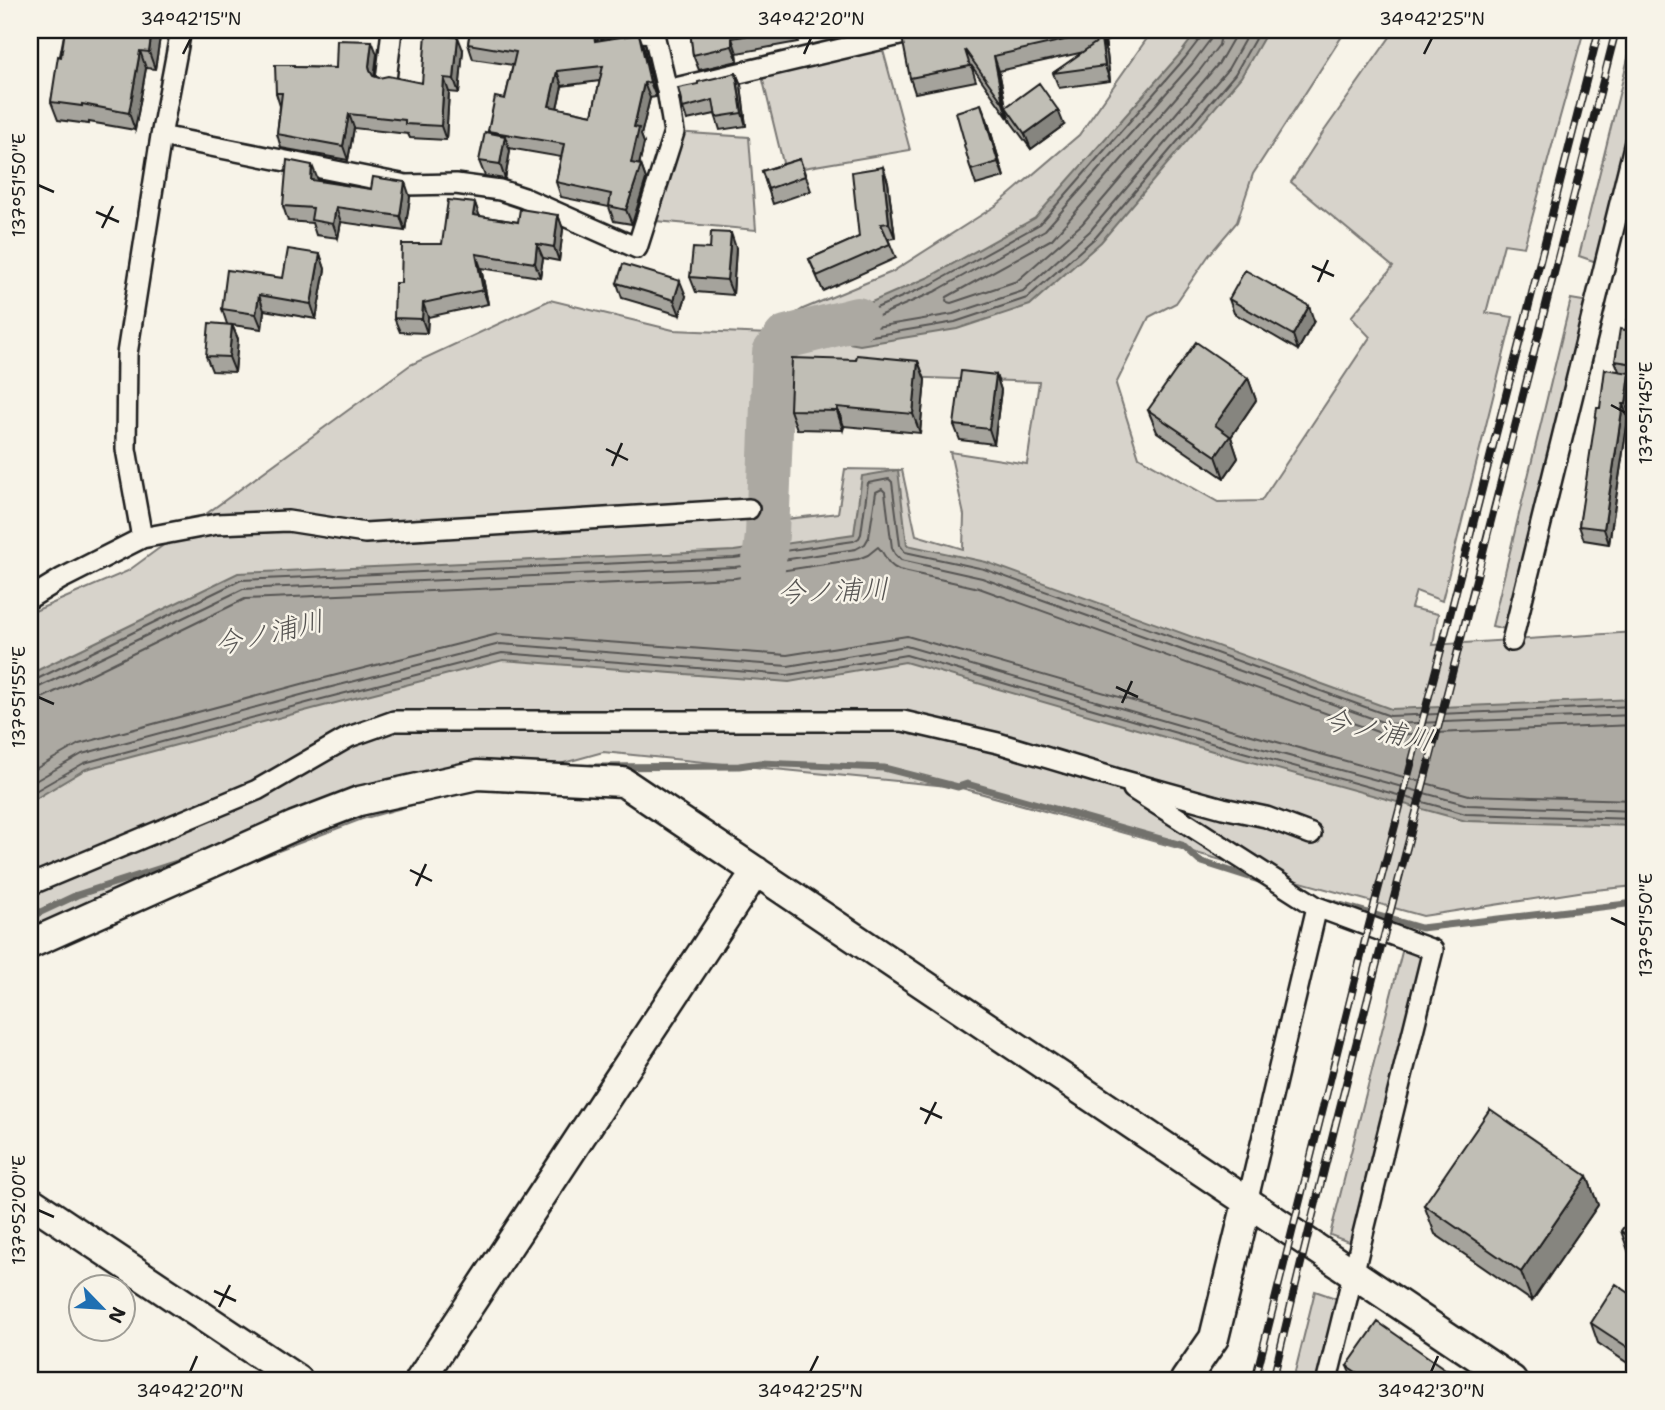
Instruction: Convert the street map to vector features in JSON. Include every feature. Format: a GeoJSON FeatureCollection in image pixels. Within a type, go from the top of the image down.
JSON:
{"type":"FeatureCollection","features":[{"type":"Feature","properties":{"kind":"street"},"geometry":{"type":"LineString","coordinates":[[142,538],[126,449],[127,354],[161,136],[181,30]]}},
{"type":"Feature","properties":{"kind":"street"},"geometry":{"type":"LineString","coordinates":[[386,80],[392,30]]}},
{"type":"Feature","properties":{"kind":"street"},"geometry":{"type":"LineString","coordinates":[[161,136],[406,185],[457,184],[500,190],[637,248],[674,132],[653,32],[608,30]]}},
{"type":"Feature","properties":{"kind":"street"},"geometry":{"type":"LineString","coordinates":[[667,90],[920,30]]}},
{"type":"Feature","properties":{"kind":"street"},"geometry":{"type":"LineString","coordinates":[[1512,641],[1635,142]]}},
{"type":"Feature","properties":{"kind":"street"},"geometry":{"type":"LineString","coordinates":[[30,598],[61,579],[142,538],[223,524],[288,521],[365,533],[749,509]]}},
{"type":"Feature","properties":{"kind":"street"},"geometry":{"type":"LineString","coordinates":[[30,885],[257,790],[349,737],[394,721],[903,721],[998,743],[1223,808],[1266,817],[1311,834]]}},
{"type":"Feature","properties":{"kind":"street"},"geometry":{"type":"LineString","coordinates":[[30,944],[294,826],[359,800],[477,775],[623,782],[1512,1380]]}},
{"type":"Feature","properties":{"kind":"street"},"geometry":{"type":"LineString","coordinates":[[1118,779],[1317,907],[1433,950],[1327,1380]]}},
{"type":"Feature","properties":{"kind":"street"},"geometry":{"type":"LineString","coordinates":[[420,1380],[756,871]]}},
{"type":"Feature","properties":{"kind":"street"},"geometry":{"type":"LineString","coordinates":[[1203,1380],[1317,907]]}},
{"type":"Feature","properties":{"kind":"street"},"geometry":{"type":"LineString","coordinates":[[30,1200],[298,1380]]}},
{"type":"Feature","properties":{"kind":"street"},"geometry":{"type":"LineString","coordinates":[[1185,1380],[1214,1338]]}},
{"type":"Feature","properties":{"kind":"shaded area"},"geometry":{"type":"Polygon","coordinates":[[[1153,30],[1346,30],[1253,174],[1237,222],[1209,255],[1176,303],[1149,317],[1116,384],[1139,457],[1218,502],[1261,501],[1370,337],[1351,317],[1393,267],[1291,182],[1322,134],[1395,30],[1584,30],[1524,247],[1504,244],[1486,313],[1513,317],[1442,601],[1416,591],[1411,608],[1438,614],[1433,645],[1635,632],[1635,886],[1423,916],[958,787],[603,752],[362,819],[30,946],[30,613],[128,571],[410,365],[550,300],[673,330],[770,334],[776,326],[803,309],[892,272],[997,205],[1079,135],[1153,30]],[[790,373],[786,519],[838,513],[845,469],[902,470],[916,535],[963,549],[964,515],[950,452],[1027,464],[1039,382],[790,373]]]}},
{"type":"Feature","properties":{"kind":"shaded area"},"geometry":{"type":"Polygon","coordinates":[[[1635,30],[1635,133],[1605,265],[1579,256],[1635,30]]]}},
{"type":"Feature","properties":{"kind":"shaded area"},"geometry":{"type":"Polygon","coordinates":[[[880,39],[910,150],[785,171],[760,68],[880,39]]]}},
{"type":"Feature","properties":{"kind":"shaded area"},"geometry":{"type":"Polygon","coordinates":[[[674,132],[749,137],[756,230],[645,220],[674,132]]]}},
{"type":"Feature","properties":{"kind":"shaded area"},"geometry":{"type":"Polygon","coordinates":[[[1571,299],[1595,303],[1514,631],[1492,626],[1571,299]]]}},
{"type":"Feature","properties":{"kind":"shaded area"},"geometry":{"type":"Polygon","coordinates":[[[1405,940],[1433,950],[1351,1243],[1330,1235],[1405,940]]]}},
{"type":"Feature","properties":{"kind":"shaded area"},"geometry":{"type":"Polygon","coordinates":[[[1315,1291],[1347,1302],[1327,1380],[1293,1380],[1315,1291]]]}},
{"type":"Feature","properties":{"kind":"water"},"geometry":{"type":"Polygon","coordinates":[[[1198,30],[1268,30],[1241,77],[1101,242],[1030,305],[957,329],[860,345],[798,334],[929,277],[1035,218],[1180,54],[1198,30]]]}},
{"type":"Feature","properties":{"kind":"water","name":"今ノ浦川"},"geometry":{"type":"Polygon","coordinates":[[[898,470],[907,545],[986,562],[1391,709],[1635,699],[1635,826],[1466,821],[905,662],[789,682],[503,660],[86,769],[30,802],[30,674],[238,573],[734,551],[854,534],[862,476],[898,470]]]}},
{"type":"Feature","properties":{"kind":"building"},"geometry":{"type":"Polygon","coordinates":[[[65,30],[152,30],[149,52],[140,51],[129,113],[82,104],[51,102],[65,30]]]}},
{"type":"Feature","properties":{"kind":"building"},"geometry":{"type":"Polygon","coordinates":[[[470,30],[593,30],[595,41],[639,34],[650,82],[644,83],[634,127],[639,128],[631,163],[641,165],[626,210],[609,206],[611,194],[556,182],[564,144],[488,131],[495,97],[505,99],[516,52],[468,44],[470,30]],[[603,66],[557,71],[549,106],[592,115],[603,66]]]}},
{"type":"Feature","properties":{"kind":"building"},"geometry":{"type":"Polygon","coordinates":[[[690,30],[779,30],[732,38],[732,46],[693,55],[690,30]]]}},
{"type":"Feature","properties":{"kind":"building"},"geometry":{"type":"Polygon","coordinates":[[[937,30],[939,38],[979,30],[1100,32],[994,56],[1003,103],[965,50],[970,66],[910,78],[902,37],[937,30]]]}},
{"type":"Feature","properties":{"kind":"building"},"geometry":{"type":"Polygon","coordinates":[[[426,34],[458,37],[454,79],[444,78],[441,126],[405,124],[405,120],[349,114],[343,146],[277,134],[282,93],[276,93],[275,65],[336,68],[337,40],[372,41],[369,66],[373,76],[388,76],[422,83],[426,34]]]}},
{"type":"Feature","properties":{"kind":"building"},"geometry":{"type":"Polygon","coordinates":[[[1101,39],[1105,66],[1053,73],[1101,39]]]}},
{"type":"Feature","properties":{"kind":"building"},"geometry":{"type":"Polygon","coordinates":[[[736,73],[742,113],[716,117],[713,100],[683,108],[678,88],[736,73]]]}},
{"type":"Feature","properties":{"kind":"building"},"geometry":{"type":"Polygon","coordinates":[[[1039,83],[1058,110],[1025,134],[1006,107],[1039,83]]]}},
{"type":"Feature","properties":{"kind":"building"},"geometry":{"type":"Polygon","coordinates":[[[981,104],[998,162],[971,170],[956,112],[981,104]]]}},
{"type":"Feature","properties":{"kind":"building"},"geometry":{"type":"Polygon","coordinates":[[[485,132],[505,136],[500,164],[479,161],[485,132]]]}},
{"type":"Feature","properties":{"kind":"building"},"geometry":{"type":"Polygon","coordinates":[[[800,159],[805,176],[768,189],[762,171],[800,159]]]}},
{"type":"Feature","properties":{"kind":"building"},"geometry":{"type":"Polygon","coordinates":[[[287,160],[312,165],[311,180],[371,189],[373,177],[405,182],[400,216],[336,207],[333,224],[311,220],[313,208],[283,206],[287,160]]]}},
{"type":"Feature","properties":{"kind":"building"},"geometry":{"type":"Polygon","coordinates":[[[883,167],[889,223],[881,224],[890,244],[817,276],[809,259],[859,237],[852,172],[883,167]]]}},
{"type":"Feature","properties":{"kind":"building"},"geometry":{"type":"Polygon","coordinates":[[[448,200],[475,203],[473,215],[518,222],[520,209],[558,215],[554,247],[537,244],[535,263],[476,254],[483,290],[423,303],[422,319],[394,318],[395,283],[401,283],[402,244],[442,244],[448,200]]]}},
{"type":"Feature","properties":{"kind":"building"},"geometry":{"type":"Polygon","coordinates":[[[711,232],[731,233],[727,280],[690,277],[693,248],[710,249],[711,232]]]}},
{"type":"Feature","properties":{"kind":"building"},"geometry":{"type":"Polygon","coordinates":[[[288,249],[320,254],[311,304],[259,295],[256,314],[222,309],[227,270],[283,278],[288,249]]]}},
{"type":"Feature","properties":{"kind":"building"},"geometry":{"type":"Polygon","coordinates":[[[623,264],[680,281],[674,300],[617,283],[623,264]]]}},
{"type":"Feature","properties":{"kind":"building"},"geometry":{"type":"Polygon","coordinates":[[[1245,270],[1309,306],[1293,335],[1229,299],[1245,270]]]}},
{"type":"Feature","properties":{"kind":"building"},"geometry":{"type":"Polygon","coordinates":[[[1635,278],[1635,364],[1615,361],[1620,329],[1626,330],[1635,278]]]}},
{"type":"Feature","properties":{"kind":"building"},"geometry":{"type":"Polygon","coordinates":[[[209,323],[232,325],[229,357],[206,356],[209,323]]]}},
{"type":"Feature","properties":{"kind":"building"},"geometry":{"type":"Polygon","coordinates":[[[1196,342],[1248,378],[1215,425],[1230,436],[1216,456],[1148,410],[1196,342]]]}},
{"type":"Feature","properties":{"kind":"building"},"geometry":{"type":"Polygon","coordinates":[[[857,355],[918,361],[913,414],[837,407],[837,411],[790,410],[792,358],[856,360],[857,355]]]}},
{"type":"Feature","properties":{"kind":"building"},"geometry":{"type":"Polygon","coordinates":[[[1605,369],[1630,373],[1604,529],[1579,526],[1605,369]]]}},
{"type":"Feature","properties":{"kind":"building"},"geometry":{"type":"Polygon","coordinates":[[[961,371],[996,375],[989,429],[954,425],[961,371]]]}},
{"type":"Feature","properties":{"kind":"building"},"geometry":{"type":"Polygon","coordinates":[[[1635,539],[1635,571],[1628,570],[1635,539]]]}},
{"type":"Feature","properties":{"kind":"building"},"geometry":{"type":"Polygon","coordinates":[[[1635,1061],[1635,1076],[1628,1072],[1635,1061]]]}},
{"type":"Feature","properties":{"kind":"building"},"geometry":{"type":"Polygon","coordinates":[[[1490,1109],[1587,1176],[1521,1272],[1424,1205],[1490,1109]]]}},
{"type":"Feature","properties":{"kind":"building"},"geometry":{"type":"Polygon","coordinates":[[[1635,1212],[1635,1241],[1621,1231],[1635,1212]]]}},
{"type":"Feature","properties":{"kind":"building"},"geometry":{"type":"Polygon","coordinates":[[[1616,1284],[1635,1297],[1635,1352],[1591,1323],[1616,1284]]]}},
{"type":"Feature","properties":{"kind":"building"},"geometry":{"type":"Polygon","coordinates":[[[1378,1322],[1448,1371],[1442,1380],[1368,1380],[1347,1366],[1378,1322]]]}},
{"type":"Feature","properties":{"kind":"waterway","name":"今ノ浦川"},"geometry":{"type":"LineString","coordinates":[[760,594],[767,535],[774,353],[786,337],[857,319]]}},
{"type":"Feature","properties":{"kind":"waterway"},"geometry":{"type":"LineString","coordinates":[[591,767],[739,766],[760,763],[884,768],[958,787],[967,784],[1182,845],[1199,861],[1265,882]]}},
{"type":"Feature","properties":{"kind":"waterway"},"geometry":{"type":"LineString","coordinates":[[30,917],[77,895],[186,860]]}},
{"type":"Feature","properties":{"kind":"waterway"},"geometry":{"type":"LineString","coordinates":[[1330,902],[1421,928],[1635,903]]}},
{"type":"Feature","properties":{"kind":"railway"},"geometry":{"type":"LineString","coordinates":[[1255,1380],[1599,30]]}},
{"type":"Feature","properties":{"kind":"railway"},"geometry":{"type":"LineString","coordinates":[[1273,1380],[1340,1107],[1616,30]]}}]}
